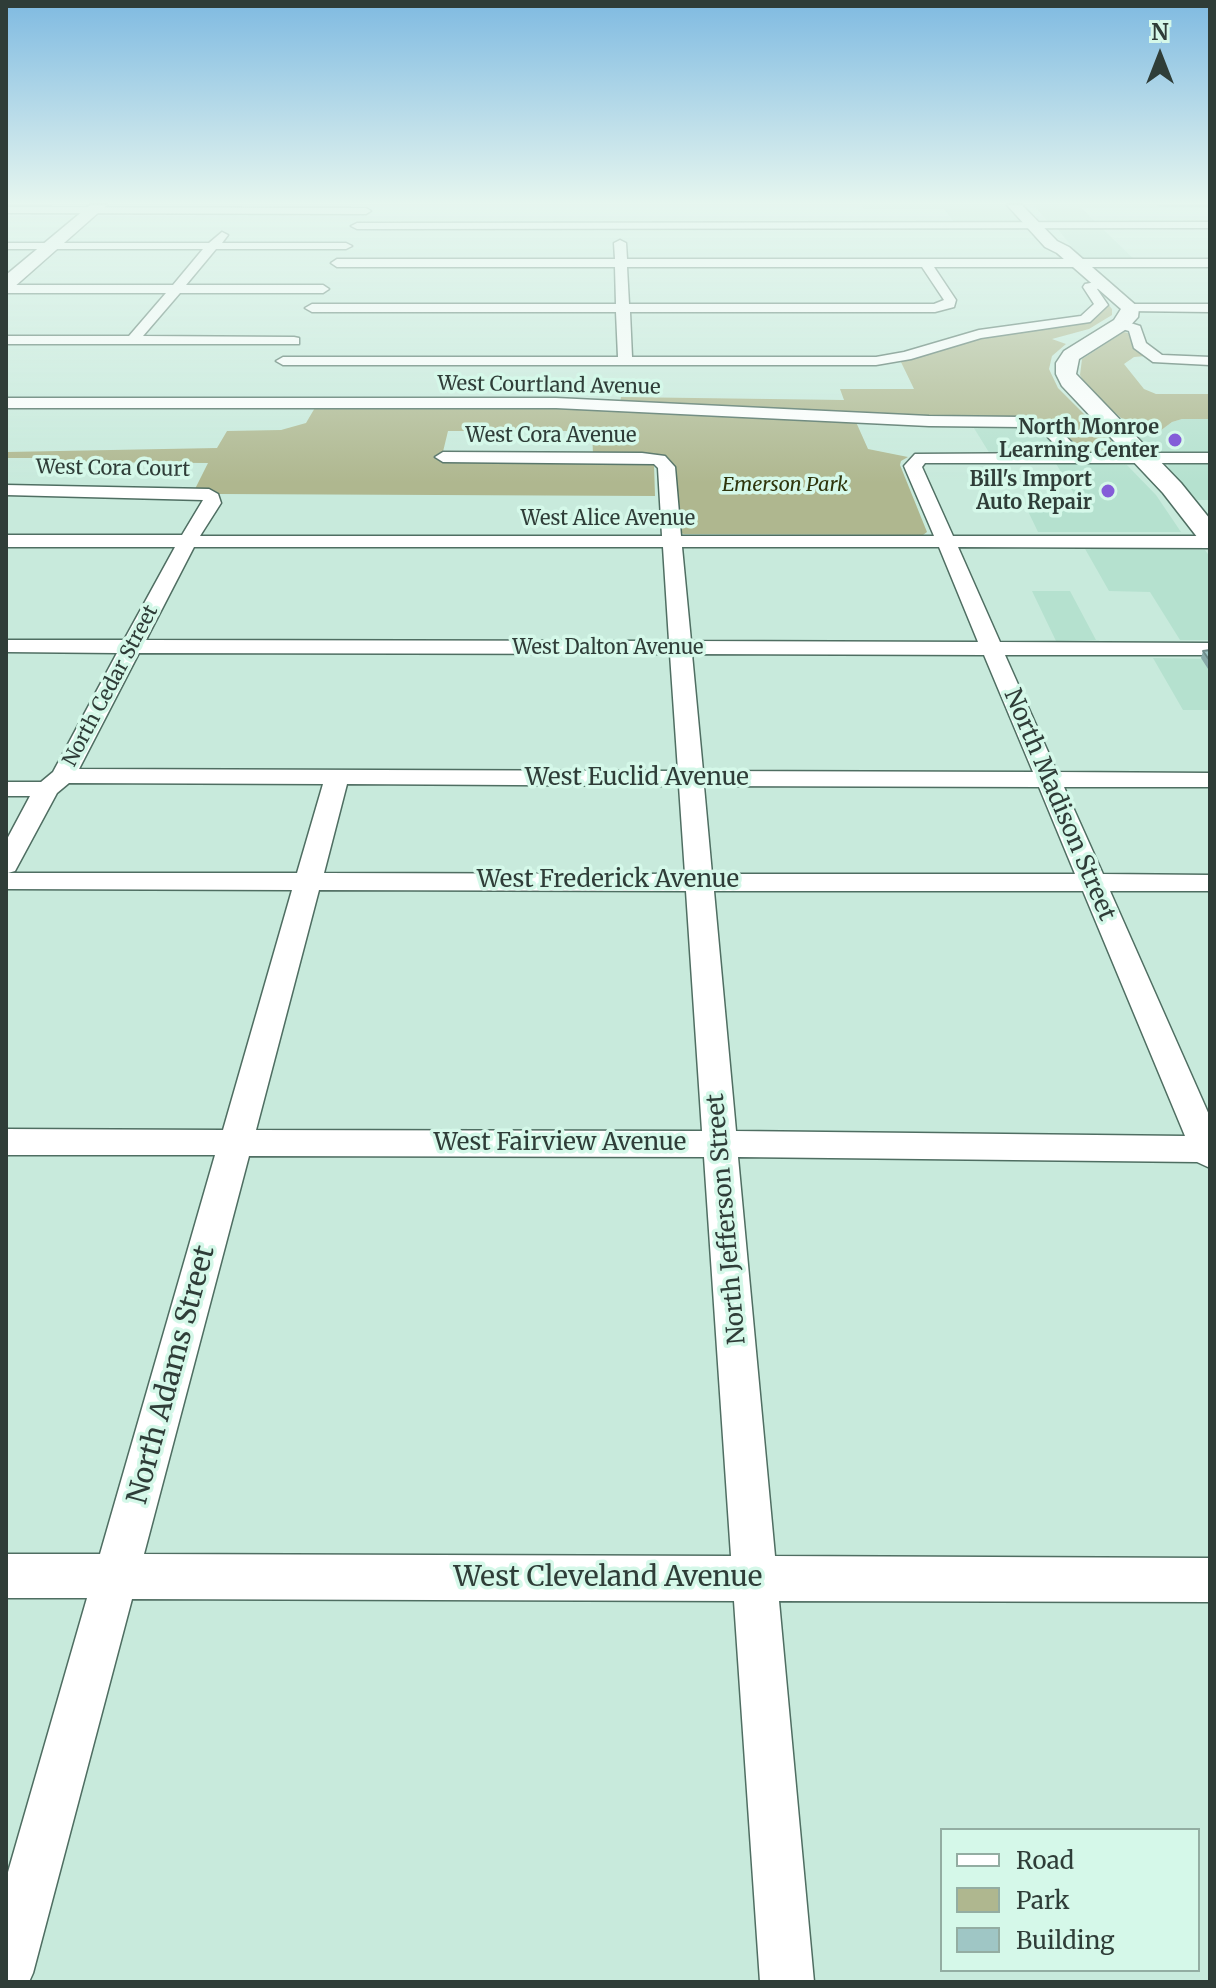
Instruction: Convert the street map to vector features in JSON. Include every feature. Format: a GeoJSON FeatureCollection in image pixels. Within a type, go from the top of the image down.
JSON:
{"type":"FeatureCollection","features":[{"type":"Feature","properties":{"kind":"main road"},"geometry":{"type":"LineString","coordinates":[[1111,298],[1126,316],[1076,351],[1068,359],[1066,374],[1080,393],[1146,458],[1210,539]]}},
{"type":"Feature","properties":{"kind":"street"},"geometry":{"type":"LineString","coordinates":[[133,340],[169,298]]}},
{"type":"Feature","properties":{"kind":"street"},"geometry":{"type":"LineString","coordinates":[[318,298],[280,366],[895,359],[979,334],[1085,319],[1101,305],[1096,298]]}},
{"type":"Feature","properties":{"kind":"street"},"geometry":{"type":"LineString","coordinates":[[622,298],[625,361]]}},
{"type":"Feature","properties":{"kind":"street"},"geometry":{"type":"LineString","coordinates":[[312,308],[935,308],[950,301],[948,298]]}},
{"type":"Feature","properties":{"kind":"street"},"geometry":{"type":"LineString","coordinates":[[1210,308],[1126,316],[1135,329],[1139,345],[1160,360],[1210,361]]}},
{"type":"Feature","properties":{"kind":"street"},"geometry":{"type":"LineString","coordinates":[[6,340],[294,341]]}},
{"type":"Feature","properties":{"kind":"street"},"geometry":{"type":"LineString","coordinates":[[259,403],[270,385]]}},
{"type":"Feature","properties":{"kind":"street","name":"West Courtland Avenue"},"geometry":{"type":"LineString","coordinates":[[6,403],[556,403],[915,421],[1022,422],[1049,428],[1077,458]]}},
{"type":"Feature","properties":{"kind":"street","name":"West Cora Avenue"},"geometry":{"type":"LineString","coordinates":[[443,457],[659,460]]}},
{"type":"Feature","properties":{"kind":"street","name":"North Madison Street"},"geometry":{"type":"LineString","coordinates":[[1077,458],[921,458],[913,466],[1209,1151]]}},
{"type":"Feature","properties":{"kind":"street"},"geometry":{"type":"LineString","coordinates":[[1077,458],[1210,458]]}},
{"type":"Feature","properties":{"kind":"street","name":"North Jefferson Street"},"geometry":{"type":"LineString","coordinates":[[659,460],[666,467],[674,541],[787,1982]]}},
{"type":"Feature","properties":{"kind":"street","name":"West Cora Court"},"geometry":{"type":"LineString","coordinates":[[6,490],[203,493],[212,498],[212,503]]}},
{"type":"Feature","properties":{"kind":"street","name":"North Cedar Street"},"geometry":{"type":"LineString","coordinates":[[6,865],[134,645],[188,540],[212,503]]}},
{"type":"Feature","properties":{"kind":"street","name":"West Alice Avenue"},"geometry":{"type":"LineString","coordinates":[[6,541],[1210,539]]}},
{"type":"Feature","properties":{"kind":"street","name":"West Dalton Avenue"},"geometry":{"type":"LineString","coordinates":[[6,646],[1210,649]]}},
{"type":"Feature","properties":{"kind":"street","name":"West Euclid Avenue"},"geometry":{"type":"LineString","coordinates":[[6,789],[55,783],[337,777],[1210,780]]}},
{"type":"Feature","properties":{"kind":"street","name":"North Adams Street"},"geometry":{"type":"LineString","coordinates":[[6,1973],[337,777]]}},
{"type":"Feature","properties":{"kind":"street","name":"West Frederick Avenue"},"geometry":{"type":"LineString","coordinates":[[6,881],[1210,883]]}},
{"type":"Feature","properties":{"kind":"street","name":"West Fairview Avenue"},"geometry":{"type":"LineString","coordinates":[[6,1142],[721,1144],[1209,1151]]}},
{"type":"Feature","properties":{"kind":"street","name":"West Cleveland Avenue"},"geometry":{"type":"LineString","coordinates":[[6,1576],[1210,1580]]}},
{"type":"Feature","properties":{"kind":"shaded area","name":"North Monroe Learning Center"},"geometry":{"type":"Polygon","coordinates":[[[1182,419],[1210,419],[1210,453],[1158,452],[1130,432],[1160,431],[1182,419]]]}},
{"type":"Feature","properties":{"kind":"shaded area"},"geometry":{"type":"Polygon","coordinates":[[[972,425],[1022,425],[1040,429],[1062,451],[990,454],[972,425]]]}},
{"type":"Feature","properties":{"kind":"shaded area"},"geometry":{"type":"Polygon","coordinates":[[[1055,462],[1127,465],[1156,495],[1181,532],[1038,532],[1026,507],[1059,507],[1053,497],[1076,497],[1055,462]]]}},
{"type":"Feature","properties":{"kind":"shaded area"},"geometry":{"type":"Polygon","coordinates":[[[1174,462],[1210,462],[1210,500],[1197,500],[1169,469],[1168,465],[1174,462]]]}},
{"type":"Feature","properties":{"kind":"shaded area"},"geometry":{"type":"Polygon","coordinates":[[[1084,547],[1205,550],[1210,557],[1210,640],[1180,640],[1150,592],[1109,591],[1084,547]]]}},
{"type":"Feature","properties":{"kind":"shaded area"},"geometry":{"type":"Polygon","coordinates":[[[1032,591],[1070,591],[1096,640],[1056,641],[1032,591]]]}},
{"type":"Feature","properties":{"kind":"shaded area"},"geometry":{"type":"Polygon","coordinates":[[[1153,658],[1210,659],[1210,710],[1183,710],[1153,658]]]}},
{"type":"Feature","properties":{"kind":"green space"},"geometry":{"type":"Polygon","coordinates":[[[1099,298],[1103,298],[1112,309],[1112,315],[1089,329],[1052,339],[1066,344],[1052,356],[1049,369],[1058,388],[1116,446],[1105,453],[1083,452],[1056,426],[1027,419],[964,419],[620,403],[621,397],[844,400],[840,389],[914,389],[900,360],[972,338],[1087,320],[1099,298]]]}},
{"type":"Feature","properties":{"kind":"green space"},"geometry":{"type":"Polygon","coordinates":[[[1124,332],[1128,333],[1134,347],[1146,356],[1134,357],[1124,364],[1144,389],[1156,394],[1210,394],[1210,419],[1182,419],[1160,431],[1137,432],[1087,388],[1080,375],[1082,359],[1124,332]]]}},
{"type":"Feature","properties":{"kind":"green space","name":"Emerson Park"},"geometry":{"type":"Polygon","coordinates":[[[560,405],[856,422],[868,449],[908,457],[900,465],[927,532],[923,535],[680,533],[672,463],[668,460],[593,454],[592,431],[448,431],[441,460],[654,464],[655,496],[220,494],[195,489],[208,463],[40,462],[42,458],[6,458],[6,452],[217,448],[227,431],[281,430],[306,423],[316,406],[560,405]]]}},
{"type":"Feature","properties":{"kind":"place","name":"North Monroe Learning Center"},"geometry":{"type":"Point","coordinates":[1175,440]}},
{"type":"Feature","properties":{"kind":"place","name":"Bill's Import Auto Repair"},"geometry":{"type":"Point","coordinates":[1108,491]}}]}
